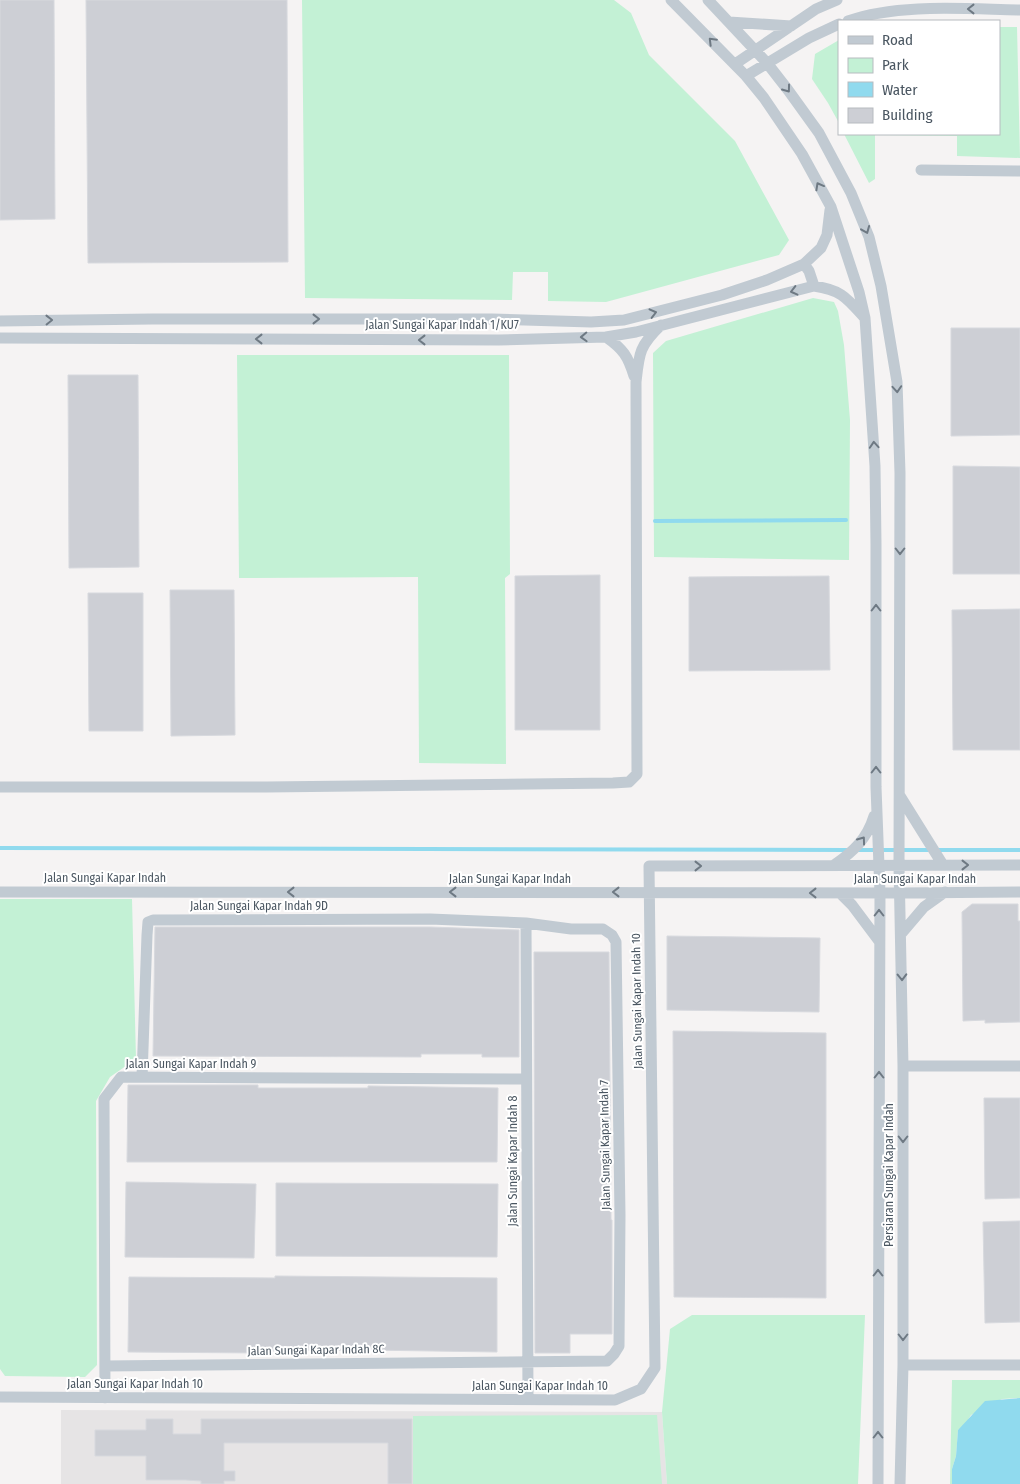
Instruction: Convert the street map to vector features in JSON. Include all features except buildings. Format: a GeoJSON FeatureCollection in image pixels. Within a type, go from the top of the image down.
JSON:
{"type":"FeatureCollection","features":[{"type":"Feature","properties":{"kind":"street","name":"Persiaran Sungai Kapar Indah"},"geometry":{"type":"LineString","coordinates":[[671,0],[746,76],[764,98],[802,154],[831,207],[865,318],[875,466],[877,806],[880,893],[878,1484]]}},
{"type":"Feature","properties":{"kind":"street","name":"Persiaran Sungai Kapar Indah"},"geometry":{"type":"LineString","coordinates":[[708,0],[767,63],[819,133],[851,193],[869,237],[887,319],[897,382],[899,420],[899,861],[903,1066],[903,1365],[900,1484]]}},
{"type":"Feature","properties":{"kind":"street"},"geometry":{"type":"LineString","coordinates":[[735,64],[816,9],[836,0]]}},
{"type":"Feature","properties":{"kind":"street"},"geometry":{"type":"LineString","coordinates":[[852,20],[874,14],[928,9],[1020,10]]}},
{"type":"Feature","properties":{"kind":"street"},"geometry":{"type":"LineString","coordinates":[[729,22],[791,26]]}},
{"type":"Feature","properties":{"kind":"street"},"geometry":{"type":"LineString","coordinates":[[746,76],[821,32],[838,24]]}},
{"type":"Feature","properties":{"kind":"street"},"geometry":{"type":"LineString","coordinates":[[921,170],[1020,171]]}},
{"type":"Feature","properties":{"kind":"street","name":"Jalan Sungai Kapar Indah 1/KU7"},"geometry":{"type":"LineString","coordinates":[[0,321],[384,319],[590,322],[624,320],[722,295],[767,280],[804,264],[821,248],[827,235],[831,207]]}},
{"type":"Feature","properties":{"kind":"street"},"geometry":{"type":"LineString","coordinates":[[804,264],[809,270],[814,286]]}},
{"type":"Feature","properties":{"kind":"street","name":"Jalan Sungai Kapar Indah 1/KU7"},"geometry":{"type":"LineString","coordinates":[[0,338],[499,340],[606,337],[814,286],[833,288],[849,300],[865,318]]}},
{"type":"Feature","properties":{"kind":"street"},"geometry":{"type":"LineString","coordinates":[[0,787],[267,788],[613,784],[629,782],[637,774],[636,382],[642,348],[648,337],[661,325]]}},
{"type":"Feature","properties":{"kind":"street"},"geometry":{"type":"LineString","coordinates":[[606,337],[617,345],[629,360],[636,382]]}},
{"type":"Feature","properties":{"kind":"street"},"geometry":{"type":"LineString","coordinates":[[900,796],[943,866]]}},
{"type":"Feature","properties":{"kind":"street"},"geometry":{"type":"LineString","coordinates":[[834,866],[851,854],[862,841],[871,826],[877,806]]}},
{"type":"Feature","properties":{"kind":"street","name":"Jalan Sungai Kapar Indah"},"geometry":{"type":"LineString","coordinates":[[649,866],[834,866],[879,861],[899,861],[943,866],[1020,865]]}},
{"type":"Feature","properties":{"kind":"street","name":"Jalan Sungai Kapar Indah 10"},"geometry":{"type":"LineString","coordinates":[[0,1397],[615,1400],[641,1389],[655,1368],[649,866]]}},
{"type":"Feature","properties":{"kind":"street","name":"Jalan Sungai Kapar Indah"},"geometry":{"type":"LineString","coordinates":[[0,892],[1020,892]]}},
{"type":"Feature","properties":{"kind":"street"},"geometry":{"type":"LineString","coordinates":[[901,934],[924,907],[945,892]]}},
{"type":"Feature","properties":{"kind":"street"},"geometry":{"type":"LineString","coordinates":[[840,893],[852,904],[879,940]]}},
{"type":"Feature","properties":{"kind":"street","name":"Jalan Sungai Kapar Indah 9D"},"geometry":{"type":"LineString","coordinates":[[142,1077],[148,922],[153,920],[430,919],[526,923]]}},
{"type":"Feature","properties":{"kind":"street","name":"Jalan Sungai Kapar Indah 8"},"geometry":{"type":"LineString","coordinates":[[526,923],[528,1399]]}},
{"type":"Feature","properties":{"kind":"street","name":"Jalan Sungai Kapar Indah 7"},"geometry":{"type":"LineString","coordinates":[[526,923],[571,929],[603,929],[612,935],[616,942],[620,1215],[619,1346],[614,1354],[607,1361],[528,1361]]}},
{"type":"Feature","properties":{"kind":"street"},"geometry":{"type":"LineString","coordinates":[[903,1066],[1020,1066]]}},
{"type":"Feature","properties":{"kind":"street","name":"Jalan Sungai Kapar Indah 9"},"geometry":{"type":"LineString","coordinates":[[105,1398],[104,1099],[121,1077],[526,1079]]}},
{"type":"Feature","properties":{"kind":"street","name":"Jalan Sungai Kapar Indah 8C"},"geometry":{"type":"LineString","coordinates":[[105,1366],[528,1361]]}},
{"type":"Feature","properties":{"kind":"street"},"geometry":{"type":"LineString","coordinates":[[903,1365],[1020,1365]]}},
{"type":"Feature","properties":{"kind":"shaded area"},"geometry":{"type":"Polygon","coordinates":[[[61,1410],[662,1412],[667,1484],[61,1484],[61,1410]]]}},
{"type":"Feature","properties":{"kind":"green space"},"geometry":{"type":"Polygon","coordinates":[[[302,0],[614,0],[631,13],[649,55],[735,141],[789,240],[779,255],[606,302],[548,301],[548,272],[513,272],[512,300],[305,298],[302,0]]]}},
{"type":"Feature","properties":{"kind":"green space"},"geometry":{"type":"Polygon","coordinates":[[[1000,27],[1017,27],[1020,158],[957,156],[957,136],[875,135],[1000,135],[1000,27]]]}},
{"type":"Feature","properties":{"kind":"green space"},"geometry":{"type":"Polygon","coordinates":[[[838,41],[838,121],[812,79],[815,54],[838,41]]]}},
{"type":"Feature","properties":{"kind":"green space"},"geometry":{"type":"Polygon","coordinates":[[[845,135],[875,135],[875,179],[869,183],[845,135]]]}},
{"type":"Feature","properties":{"kind":"green space"},"geometry":{"type":"Polygon","coordinates":[[[813,298],[834,302],[838,311],[844,345],[850,420],[849,560],[654,557],[653,353],[666,341],[813,298]]]}},
{"type":"Feature","properties":{"kind":"green space"},"geometry":{"type":"Polygon","coordinates":[[[237,355],[509,355],[510,574],[505,578],[506,764],[419,763],[418,577],[239,578],[237,355]]]}},
{"type":"Feature","properties":{"kind":"green space"},"geometry":{"type":"Polygon","coordinates":[[[0,899],[132,899],[136,1059],[110,1077],[96,1101],[97,1365],[85,1377],[5,1376],[0,1369],[0,899]]]}},
{"type":"Feature","properties":{"kind":"green space"},"geometry":{"type":"Polygon","coordinates":[[[692,1315],[865,1315],[858,1484],[667,1484],[662,1412],[670,1329],[692,1315]]]}},
{"type":"Feature","properties":{"kind":"green space"},"geometry":{"type":"Polygon","coordinates":[[[952,1380],[1020,1380],[1020,1398],[1002,1399],[971,1415],[964,1426],[958,1430],[956,1456],[952,1469],[952,1484],[950,1484],[952,1380]]]}},
{"type":"Feature","properties":{"kind":"green space"},"geometry":{"type":"Polygon","coordinates":[[[657,1415],[662,1484],[413,1484],[413,1416],[657,1415]]]}},
{"type":"Feature","properties":{"kind":"water"},"geometry":{"type":"Polygon","coordinates":[[[1020,1398],[1020,1484],[952,1484],[952,1469],[956,1456],[958,1430],[985,1401],[1020,1398]]]}},
{"type":"Feature","properties":{"kind":"waterway"},"geometry":{"type":"LineString","coordinates":[[655,521],[846,520]]}},
{"type":"Feature","properties":{"kind":"waterway"},"geometry":{"type":"LineString","coordinates":[[0,848],[848,850]]}},
{"type":"Feature","properties":{"kind":"waterway"},"geometry":{"type":"LineString","coordinates":[[857,850],[930,850]]}},
{"type":"Feature","properties":{"kind":"waterway"},"geometry":{"type":"LineString","coordinates":[[937,850],[1020,850]]}}]}
